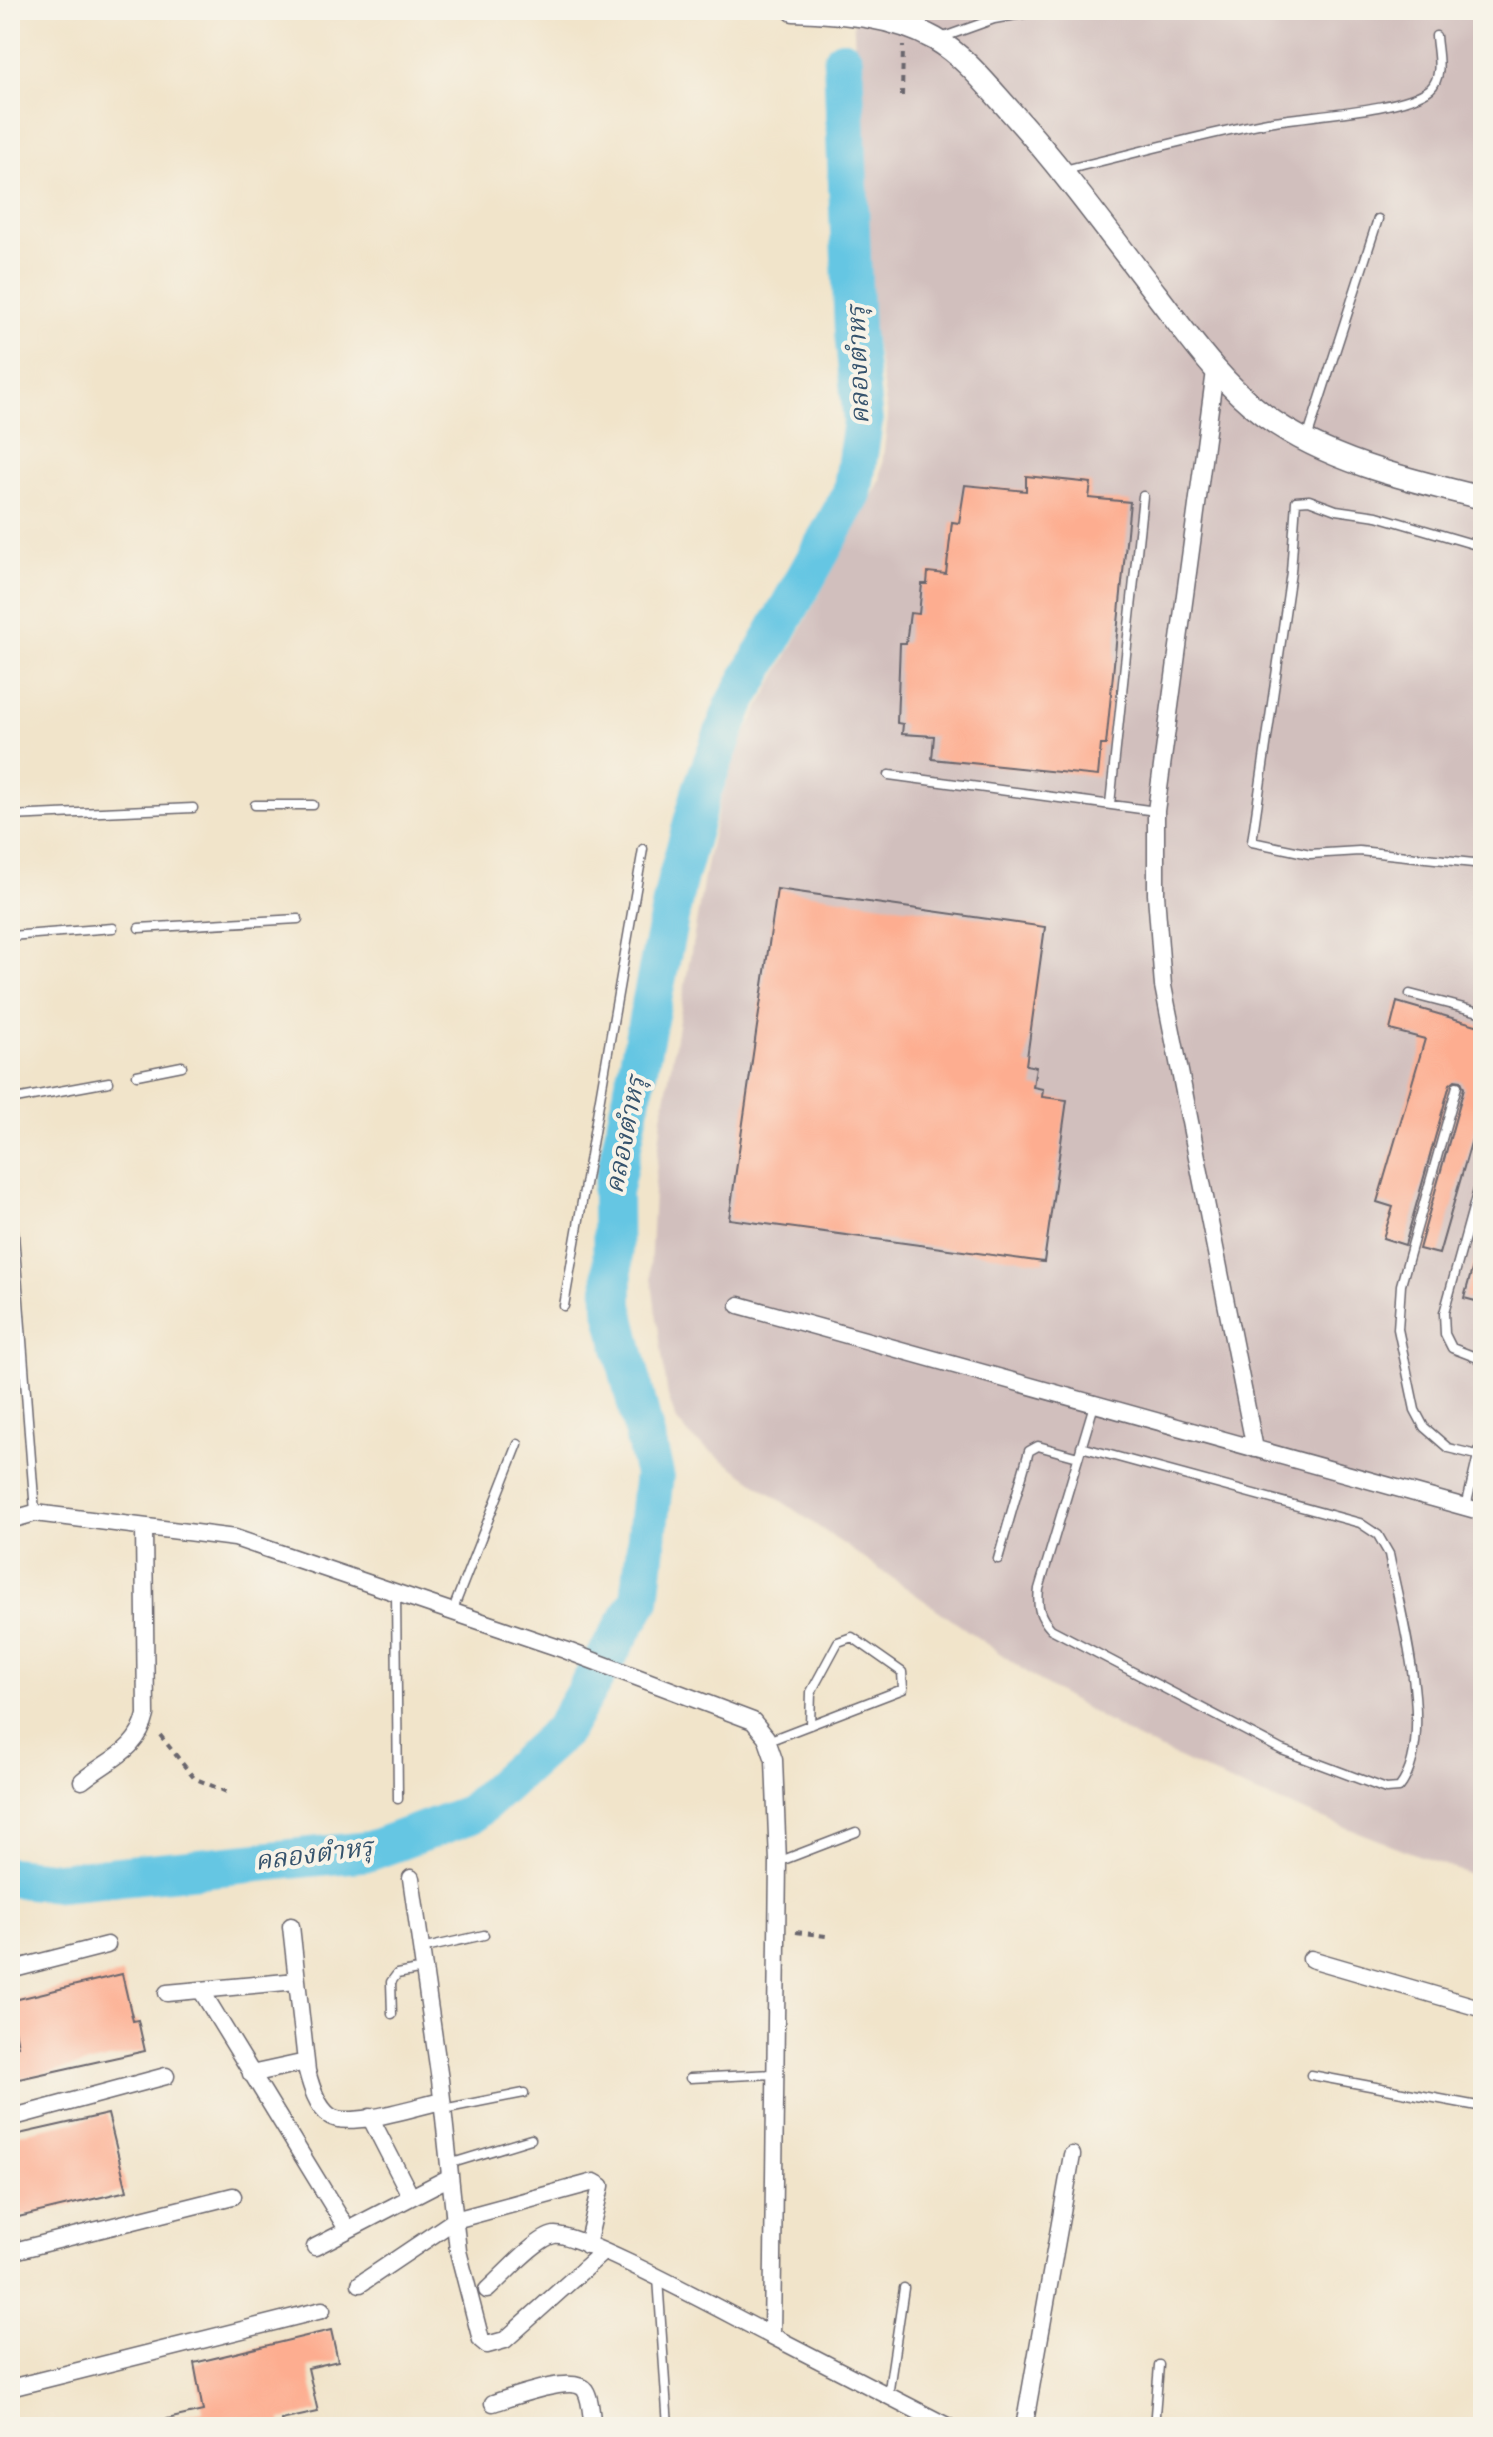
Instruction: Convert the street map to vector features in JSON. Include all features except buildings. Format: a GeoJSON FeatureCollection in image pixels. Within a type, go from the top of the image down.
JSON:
{"type":"FeatureCollection","features":[{"type":"Feature","properties":{"kind":"street"},"geometry":{"type":"LineString","coordinates":[[794,10],[856,14],[903,25],[936,40],[985,83],[1062,171],[1215,371],[1263,414],[1306,442],[1402,476],[1483,498]]}},
{"type":"Feature","properties":{"kind":"street"},"geometry":{"type":"LineString","coordinates":[[1215,371],[1156,811],[1156,894],[1163,986],[1255,1449]]}},
{"type":"Feature","properties":{"kind":"street"},"geometry":{"type":"LineString","coordinates":[[739,1305],[1483,1512]]}},
{"type":"Feature","properties":{"kind":"street"},"geometry":{"type":"LineString","coordinates":[[10,1520],[35,1513],[235,1538],[633,1674],[753,1721],[768,1741],[774,1760],[778,1862],[772,2336]]}},
{"type":"Feature","properties":{"kind":"street"},"geometry":{"type":"LineString","coordinates":[[82,1781],[133,1745],[141,1735],[146,1715],[144,1527]]}},
{"type":"Feature","properties":{"kind":"street"},"geometry":{"type":"LineString","coordinates":[[360,2284],[455,2220],[594,2182],[601,2186],[595,2248],[505,2340],[487,2345],[481,2340],[455,2220],[443,2105],[411,1878]]}},
{"type":"Feature","properties":{"kind":"street"},"geometry":{"type":"LineString","coordinates":[[291,1926],[306,2062],[313,2091],[327,2115],[343,2122],[443,2105]]}},
{"type":"Feature","properties":{"kind":"street"},"geometry":{"type":"LineString","coordinates":[[10,1970],[107,1945]]}},
{"type":"Feature","properties":{"kind":"street"},"geometry":{"type":"LineString","coordinates":[[1311,1959],[1483,2009]]}},
{"type":"Feature","properties":{"kind":"street"},"geometry":{"type":"LineString","coordinates":[[167,1993],[297,1981]]}},
{"type":"Feature","properties":{"kind":"street"},"geometry":{"type":"LineString","coordinates":[[201,1990],[347,2229]]}},
{"type":"Feature","properties":{"kind":"street"},"geometry":{"type":"LineString","coordinates":[[251,2074],[306,2062]]}},
{"type":"Feature","properties":{"kind":"street"},"geometry":{"type":"LineString","coordinates":[[10,2118],[166,2076]]}},
{"type":"Feature","properties":{"kind":"street"},"geometry":{"type":"LineString","coordinates":[[370,2117],[411,2197]]}},
{"type":"Feature","properties":{"kind":"street"},"geometry":{"type":"LineString","coordinates":[[1024,2427],[1072,2155]]}},
{"type":"Feature","properties":{"kind":"street"},"geometry":{"type":"LineString","coordinates":[[315,2247],[411,2197],[450,2170]]}},
{"type":"Feature","properties":{"kind":"street"},"geometry":{"type":"LineString","coordinates":[[10,2252],[233,2196]]}},
{"type":"Feature","properties":{"kind":"street"},"geometry":{"type":"LineString","coordinates":[[487,2290],[552,2235],[595,2248],[658,2278],[888,2396],[923,2421],[949,2427]]}},
{"type":"Feature","properties":{"kind":"street"},"geometry":{"type":"LineString","coordinates":[[10,2388],[322,2310]]}},
{"type":"Feature","properties":{"kind":"street"},"geometry":{"type":"LineString","coordinates":[[493,2403],[556,2386],[578,2385],[589,2402],[593,2427]]}},
{"type":"Feature","properties":{"kind":"lane"},"geometry":{"type":"LineString","coordinates":[[936,40],[994,19],[1046,10]]}},
{"type":"Feature","properties":{"kind":"lane"},"geometry":{"type":"LineString","coordinates":[[1062,171],[1267,122],[1388,104],[1421,95],[1433,87],[1439,74],[1436,36]]}},
{"type":"Feature","properties":{"kind":"lane"},"geometry":{"type":"LineString","coordinates":[[1306,442],[1378,219]]}},
{"type":"Feature","properties":{"kind":"lane"},"geometry":{"type":"LineString","coordinates":[[1110,804],[1143,496]]}},
{"type":"Feature","properties":{"kind":"lane"},"geometry":{"type":"LineString","coordinates":[[1483,547],[1377,516],[1336,510],[1309,500],[1296,501],[1291,572],[1252,842],[1310,854],[1359,851],[1483,864]]}},
{"type":"Feature","properties":{"kind":"lane"},"geometry":{"type":"LineString","coordinates":[[889,775],[1156,811]]}},
{"type":"Feature","properties":{"kind":"lane"},"geometry":{"type":"LineString","coordinates":[[255,805],[313,805]]}},
{"type":"Feature","properties":{"kind":"lane"},"geometry":{"type":"LineString","coordinates":[[10,816],[193,808]]}},
{"type":"Feature","properties":{"kind":"lane"},"geometry":{"type":"LineString","coordinates":[[564,1306],[643,849]]}},
{"type":"Feature","properties":{"kind":"lane"},"geometry":{"type":"LineString","coordinates":[[139,928],[298,919]]}},
{"type":"Feature","properties":{"kind":"lane"},"geometry":{"type":"LineString","coordinates":[[10,936],[113,928]]}},
{"type":"Feature","properties":{"kind":"lane"},"geometry":{"type":"LineString","coordinates":[[1410,994],[1483,1013]]}},
{"type":"Feature","properties":{"kind":"lane"},"geometry":{"type":"LineString","coordinates":[[137,1075],[182,1066]]}},
{"type":"Feature","properties":{"kind":"lane"},"geometry":{"type":"LineString","coordinates":[[10,1100],[109,1082]]}},
{"type":"Feature","properties":{"kind":"lane"},"geometry":{"type":"LineString","coordinates":[[1457,1086],[1401,1285],[1398,1329],[1415,1410],[1424,1427],[1448,1448],[1477,1455]]}},
{"type":"Feature","properties":{"kind":"lane"},"geometry":{"type":"LineString","coordinates":[[1483,1172],[1444,1313],[1445,1334],[1452,1348],[1483,1360]]}},
{"type":"Feature","properties":{"kind":"lane"},"geometry":{"type":"LineString","coordinates":[[10,1182],[35,1513]]}},
{"type":"Feature","properties":{"kind":"lane"},"geometry":{"type":"LineString","coordinates":[[1081,1447],[1360,1523],[1378,1535],[1389,1554],[1418,1719],[1408,1776],[1399,1788],[1386,1789],[1282,1750],[1051,1629],[1041,1618],[1037,1604],[1039,1589],[1078,1457],[1081,1447],[1094,1405]]}},
{"type":"Feature","properties":{"kind":"lane"},"geometry":{"type":"LineString","coordinates":[[1466,1507],[1483,1434]]}},
{"type":"Feature","properties":{"kind":"lane"},"geometry":{"type":"LineString","coordinates":[[452,1612],[518,1444]]}},
{"type":"Feature","properties":{"kind":"lane"},"geometry":{"type":"LineString","coordinates":[[998,1559],[1029,1451],[1045,1447],[1078,1457]]}},
{"type":"Feature","properties":{"kind":"lane"},"geometry":{"type":"LineString","coordinates":[[396,1593],[398,1799]]}},
{"type":"Feature","properties":{"kind":"lane"},"geometry":{"type":"LineString","coordinates":[[768,1741],[810,1725],[903,1689],[902,1672],[852,1637],[845,1637],[838,1642],[811,1692],[810,1725]]}},
{"type":"Feature","properties":{"kind":"lane"},"geometry":{"type":"LineString","coordinates":[[778,1862],[856,1832]]}},
{"type":"Feature","properties":{"kind":"lane"},"geometry":{"type":"LineString","coordinates":[[421,1949],[484,1935]]}},
{"type":"Feature","properties":{"kind":"lane"},"geometry":{"type":"LineString","coordinates":[[392,2014],[391,1982],[397,1974],[424,1968]]}},
{"type":"Feature","properties":{"kind":"lane"},"geometry":{"type":"LineString","coordinates":[[690,2078],[775,2074]]}},
{"type":"Feature","properties":{"kind":"lane"},"geometry":{"type":"LineString","coordinates":[[1311,2075],[1483,2107]]}},
{"type":"Feature","properties":{"kind":"lane"},"geometry":{"type":"LineString","coordinates":[[443,2105],[524,2093]]}},
{"type":"Feature","properties":{"kind":"lane"},"geometry":{"type":"LineString","coordinates":[[450,2170],[531,2139]]}},
{"type":"Feature","properties":{"kind":"lane"},"geometry":{"type":"LineString","coordinates":[[658,2278],[668,2427]]}},
{"type":"Feature","properties":{"kind":"lane"},"geometry":{"type":"LineString","coordinates":[[888,2396],[904,2288]]}},
{"type":"Feature","properties":{"kind":"lane"},"geometry":{"type":"LineString","coordinates":[[1154,2427],[1159,2365]]}},
{"type":"Feature","properties":{"kind":"path"},"geometry":{"type":"LineString","coordinates":[[902,96],[903,25]]}},
{"type":"Feature","properties":{"kind":"path"},"geometry":{"type":"LineString","coordinates":[[146,1715],[194,1778],[229,1793]]}},
{"type":"Feature","properties":{"kind":"path"},"geometry":{"type":"LineString","coordinates":[[778,1930],[826,1936]]}},
{"type":"Feature","properties":{"kind":"shaded area"},"geometry":{"type":"Polygon","coordinates":[[[853,10],[1483,10],[1483,1880],[1243,1788],[1136,1738],[1044,1684],[694,1440],[677,1421],[668,1397],[650,1269],[654,1191],[662,1117],[708,855],[721,798],[742,740],[880,481],[888,417],[865,279],[853,10]]]}},
{"type":"Feature","properties":{"kind":"waterway","name":"คลองตำหรุ"},"geometry":{"type":"LineString","coordinates":[[10,1877],[59,1882],[370,1851],[471,1814],[563,1730],[640,1600],[654,1474],[613,1306],[612,1193],[676,884],[702,790],[734,707],[852,494],[863,422],[854,331],[843,60]]}}]}
